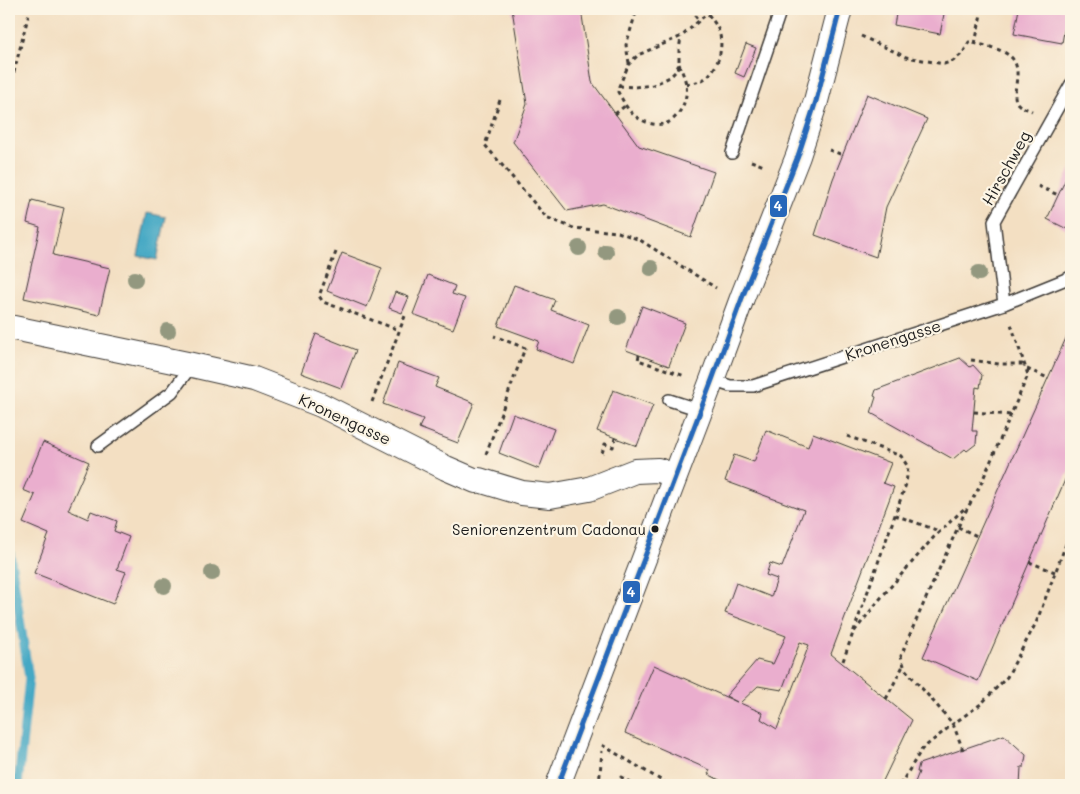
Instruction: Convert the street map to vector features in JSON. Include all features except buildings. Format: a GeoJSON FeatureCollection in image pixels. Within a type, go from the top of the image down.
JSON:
{"type":"FeatureCollection","features":[{"type":"Feature","properties":{"kind":"street"},"geometry":{"type":"LineString","coordinates":[[558,785],[742,298],[798,156],[816,101],[840,9]]}},
{"type":"Feature","properties":{"kind":"street","name":"Kronengasse"},"geometry":{"type":"LineString","coordinates":[[9,327],[254,379],[321,404],[446,468],[476,481],[479,480],[522,493],[550,496],[589,489],[635,471],[658,470],[675,476]]}},
{"type":"Feature","properties":{"kind":"lane"},"geometry":{"type":"LineString","coordinates":[[732,154],[781,9]]}},
{"type":"Feature","properties":{"kind":"lane","name":"Hirschweg"},"geometry":{"type":"LineString","coordinates":[[1004,304],[994,221],[1071,84]]}},
{"type":"Feature","properties":{"kind":"lane","name":"Kronengasse"},"geometry":{"type":"LineString","coordinates":[[712,380],[730,386],[753,386],[1004,304],[1071,277]]}},
{"type":"Feature","properties":{"kind":"lane"},"geometry":{"type":"LineString","coordinates":[[98,446],[172,392],[192,365]]}},
{"type":"Feature","properties":{"kind":"lane"},"geometry":{"type":"LineString","coordinates":[[669,400],[700,410]]}},
{"type":"Feature","properties":{"kind":"path"},"geometry":{"type":"LineString","coordinates":[[9,88],[30,9]]}},
{"type":"Feature","properties":{"kind":"path"},"geometry":{"type":"LineString","coordinates":[[629,64],[626,45],[637,9]]}},
{"type":"Feature","properties":{"kind":"path"},"geometry":{"type":"LineString","coordinates":[[690,9],[698,21]]}},
{"type":"Feature","properties":{"kind":"path"},"geometry":{"type":"LineString","coordinates":[[679,64],[686,80],[686,93],[678,114],[668,123],[658,124],[646,123],[632,114],[618,92],[629,64],[638,55],[682,36],[712,9]]}},
{"type":"Feature","properties":{"kind":"path"},"geometry":{"type":"LineString","coordinates":[[975,44],[982,9]]}},
{"type":"Feature","properties":{"kind":"path"},"geometry":{"type":"LineString","coordinates":[[686,84],[703,80],[711,72],[719,58],[721,47],[720,34],[707,13]]}},
{"type":"Feature","properties":{"kind":"path"},"geometry":{"type":"LineString","coordinates":[[856,33],[906,57],[944,64],[953,61],[963,53],[969,42],[1006,53],[1014,61],[1017,71],[1015,100],[1019,106],[1052,119]]}},
{"type":"Feature","properties":{"kind":"path"},"geometry":{"type":"LineString","coordinates":[[619,86],[652,85],[670,77],[676,71],[679,64],[682,36]]}},
{"type":"Feature","properties":{"kind":"path"},"geometry":{"type":"LineString","coordinates":[[500,100],[486,145],[546,217],[573,228],[618,232],[640,240],[720,290]]}},
{"type":"Feature","properties":{"kind":"path"},"geometry":{"type":"LineString","coordinates":[[615,114],[626,105]]}},
{"type":"Feature","properties":{"kind":"path"},"geometry":{"type":"LineString","coordinates":[[828,149],[843,155]]}},
{"type":"Feature","properties":{"kind":"path"},"geometry":{"type":"LineString","coordinates":[[336,252],[319,296],[323,302],[399,330]]}},
{"type":"Feature","properties":{"kind":"path"},"geometry":{"type":"LineString","coordinates":[[963,750],[953,724],[905,669],[902,656],[910,634],[958,527],[980,486],[1028,375],[1004,304]]}},
{"type":"Feature","properties":{"kind":"path"},"geometry":{"type":"LineString","coordinates":[[362,426],[405,316]]}},
{"type":"Feature","properties":{"kind":"path"},"geometry":{"type":"LineString","coordinates":[[476,481],[525,348],[494,336]]}},
{"type":"Feature","properties":{"kind":"path"},"geometry":{"type":"LineString","coordinates":[[640,355],[638,360],[687,377]]}},
{"type":"Feature","properties":{"kind":"path"},"geometry":{"type":"LineString","coordinates":[[970,360],[999,364],[1025,364]]}},
{"type":"Feature","properties":{"kind":"path"},"geometry":{"type":"LineString","coordinates":[[1027,369],[1048,378]]}},
{"type":"Feature","properties":{"kind":"path"},"geometry":{"type":"LineString","coordinates":[[974,412],[1011,415]]}},
{"type":"Feature","properties":{"kind":"path"},"geometry":{"type":"LineString","coordinates":[[842,661],[854,633],[906,484],[908,467],[901,456],[847,436]]}},
{"type":"Feature","properties":{"kind":"path"},"geometry":{"type":"LineString","coordinates":[[854,633],[890,587],[934,537],[969,505]]}},
{"type":"Feature","properties":{"kind":"path"},"geometry":{"type":"LineString","coordinates":[[895,515],[940,531]]}},
{"type":"Feature","properties":{"kind":"path"},"geometry":{"type":"LineString","coordinates":[[958,527],[977,536]]}},
{"type":"Feature","properties":{"kind":"path"},"geometry":{"type":"LineString","coordinates":[[900,785],[922,749],[980,704],[1007,677],[1036,623],[1071,531]]}},
{"type":"Feature","properties":{"kind":"path"},"geometry":{"type":"LineString","coordinates":[[1029,562],[1055,572]]}},
{"type":"Feature","properties":{"kind":"path"},"geometry":{"type":"LineString","coordinates":[[886,698],[904,664]]}},
{"type":"Feature","properties":{"kind":"path"},"geometry":{"type":"LineString","coordinates":[[599,785],[603,746]]}},
{"type":"Feature","properties":{"kind":"path"},"geometry":{"type":"LineString","coordinates":[[611,750],[669,785]]}},
{"type":"Feature","properties":{"kind":"path"},"geometry":{"type":"LineString","coordinates":[[617,785],[621,777],[635,785]]}},
{"type":"Feature","properties":{"kind":"water"},"geometry":{"type":"Polygon","coordinates":[[[147,213],[166,217],[157,260],[138,256],[147,213]]]}},
{"type":"Feature","properties":{"kind":"waterway"},"geometry":{"type":"LineString","coordinates":[[9,547],[29,678],[18,785]]}},
{"type":"Feature","properties":{"kind":"transit line","name":"4"},"geometry":{"type":"LineString","coordinates":[[558,785],[742,298],[798,156],[816,101],[840,9]]}},
{"type":"Feature","properties":{"kind":"place","name":"Seniorenzentrum Cadonau"},"geometry":{"type":"Point","coordinates":[655,529]}}]}
